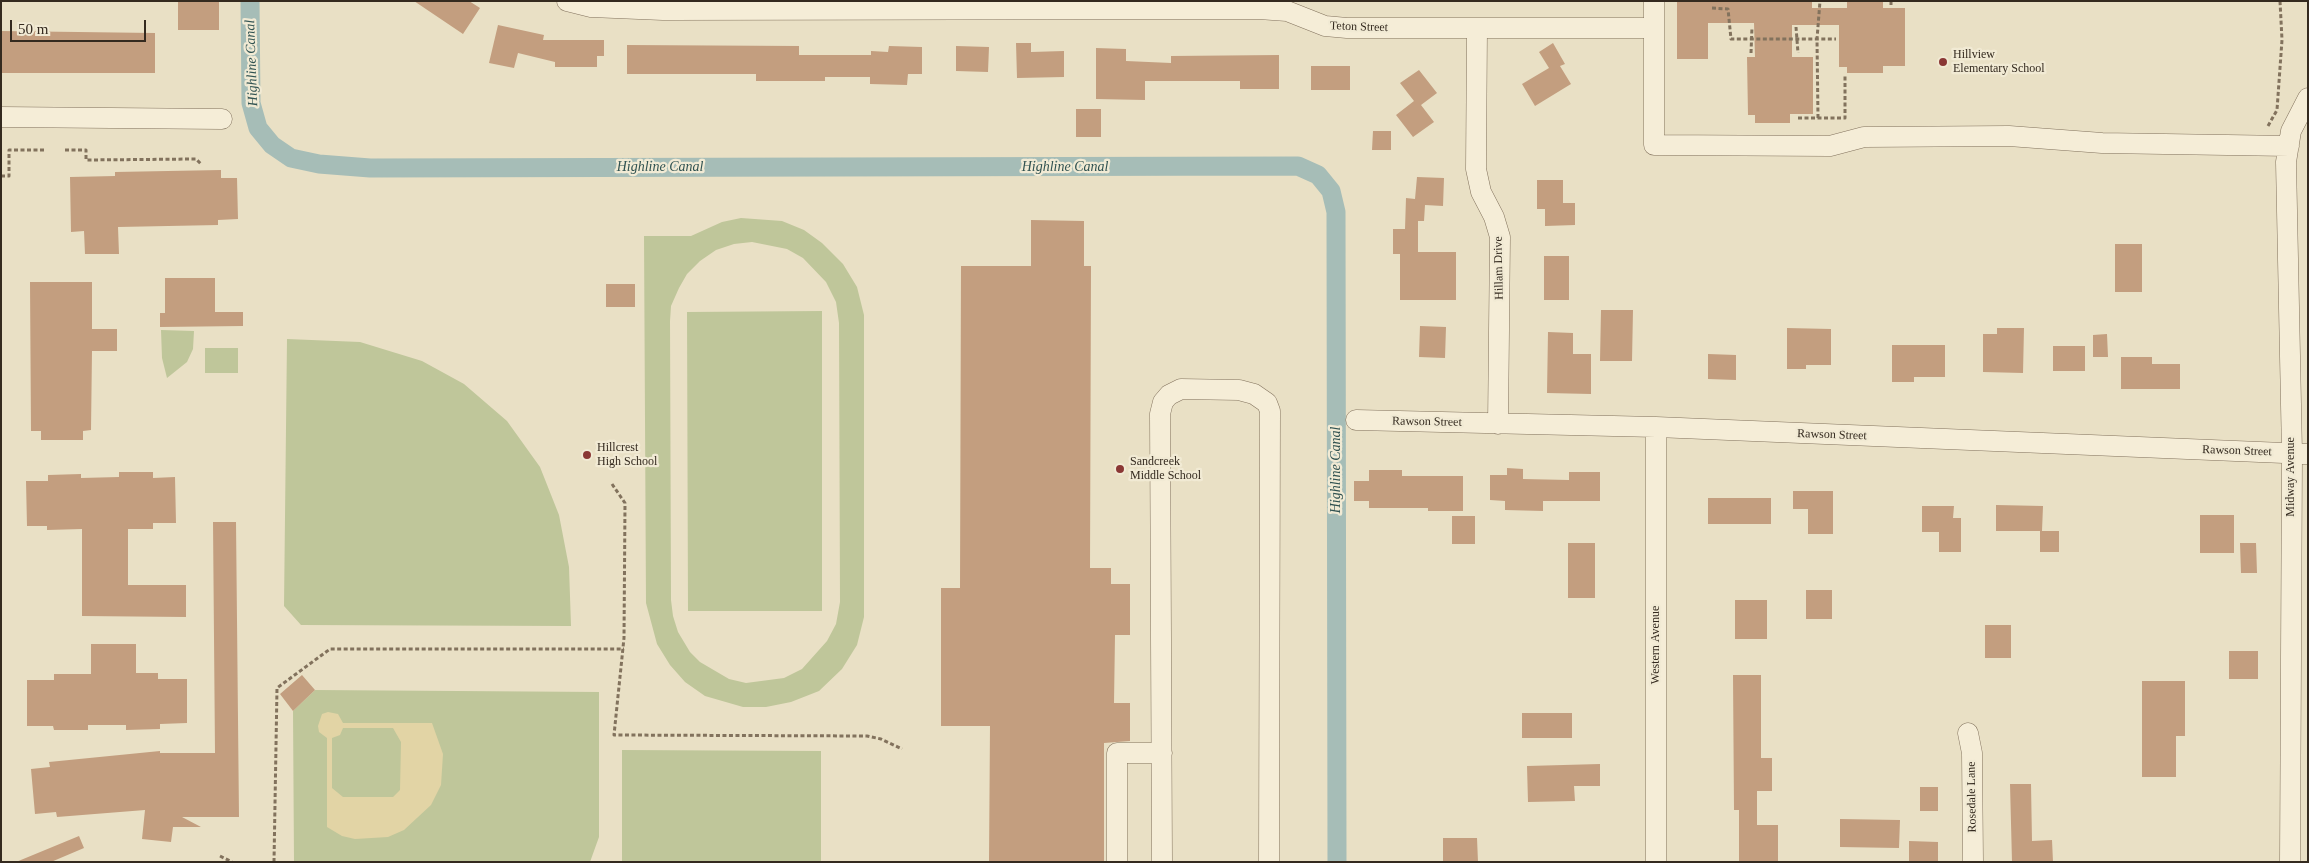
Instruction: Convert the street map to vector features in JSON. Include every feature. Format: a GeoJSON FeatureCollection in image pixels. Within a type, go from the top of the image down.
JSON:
{"type":"FeatureCollection","features":[{"type":"Feature","properties":{"kind":"street","name":"Teton Street"},"geometry":{"type":"LineString","coordinates":[[567,1],[591,7],[1209,5],[1287,11],[1325,26],[1347,28],[1654,28]]}},
{"type":"Feature","properties":{"kind":"street"},"geometry":{"type":"LineString","coordinates":[[1654,1],[1654,145],[1830,146],[1864,137],[2009,136],[2102,143],[2288,146]]}},
{"type":"Feature","properties":{"kind":"street","name":"Hillam Drive"},"geometry":{"type":"LineString","coordinates":[[1477,28],[1476,169],[1481,192],[1494,217],[1500,237],[1498,424]]}},
{"type":"Feature","properties":{"kind":"street","name":"Midway Avenue"},"geometry":{"type":"LineString","coordinates":[[2290,862],[2300,454],[2286,162],[2291,131],[2308,98]]}},
{"type":"Feature","properties":{"kind":"street"},"geometry":{"type":"LineString","coordinates":[[1,117],[222,119]]}},
{"type":"Feature","properties":{"kind":"street"},"geometry":{"type":"LineString","coordinates":[[1162,862],[1161,408],[1169,395],[1181,390],[1239,390],[1254,394],[1267,403],[1270,412],[1269,862]]}},
{"type":"Feature","properties":{"kind":"street","name":"Rawson Street"},"geometry":{"type":"LineString","coordinates":[[1356,420],[1656,427],[2300,454]]}},
{"type":"Feature","properties":{"kind":"street","name":"Western Avenue"},"geometry":{"type":"LineString","coordinates":[[1656,427],[1656,862]]}},
{"type":"Feature","properties":{"kind":"street","name":"Rosedale Lane"},"geometry":{"type":"LineString","coordinates":[[1968,733],[1972,753],[1973,862]]}},
{"type":"Feature","properties":{"kind":"street"},"geometry":{"type":"LineString","coordinates":[[1117,862],[1117,753],[1162,753]]}},
{"type":"Feature","properties":{"kind":"path"},"geometry":{"type":"LineString","coordinates":[[1818,118],[1817,39],[1820,1]]}},
{"type":"Feature","properties":{"kind":"path"},"geometry":{"type":"LineString","coordinates":[[2268,126],[2277,110],[2282,40],[2280,1]]}},
{"type":"Feature","properties":{"kind":"path"},"geometry":{"type":"LineString","coordinates":[[1712,8],[1728,9],[1730,39],[1836,39]]}},
{"type":"Feature","properties":{"kind":"path"},"geometry":{"type":"LineString","coordinates":[[1796,26],[1798,53]]}},
{"type":"Feature","properties":{"kind":"path"},"geometry":{"type":"LineString","coordinates":[[1751,53],[1752,27]]}},
{"type":"Feature","properties":{"kind":"path"},"geometry":{"type":"LineString","coordinates":[[1798,118],[1845,118],[1845,74]]}},
{"type":"Feature","properties":{"kind":"path"},"geometry":{"type":"LineString","coordinates":[[1,176],[9,176],[8,150],[45,150]]}},
{"type":"Feature","properties":{"kind":"path"},"geometry":{"type":"LineString","coordinates":[[65,150],[86,150],[86,160],[196,159],[201,164]]}},
{"type":"Feature","properties":{"kind":"path"},"geometry":{"type":"LineString","coordinates":[[612,484],[625,503],[624,649],[614,735],[867,736],[881,739],[902,749]]}},
{"type":"Feature","properties":{"kind":"path"},"geometry":{"type":"LineString","coordinates":[[274,862],[277,688],[330,649],[624,649]]}},
{"type":"Feature","properties":{"kind":"path"},"geometry":{"type":"LineString","coordinates":[[220,856],[232,862]]}},
{"type":"Feature","properties":{"kind":"green space"},"geometry":{"type":"Polygon","coordinates":[[[741,218],[782,221],[804,230],[822,243],[843,264],[857,287],[864,315],[864,617],[857,645],[842,669],[819,691],[791,702],[766,707],[743,707],[705,696],[685,682],[670,665],[657,644],[646,603],[644,236],[691,236],[722,222],[741,218]],[[752,242],[734,244],[716,250],[700,261],[687,274],[671,306],[671,600],[673,616],[678,632],[690,652],[700,662],[729,679],[746,683],[784,678],[802,669],[827,641],[836,624],[840,602],[839,323],[836,302],[826,282],[803,258],[787,249],[752,242]]]}},
{"type":"Feature","properties":{"kind":"green space"},"geometry":{"type":"Polygon","coordinates":[[[822,311],[822,611],[688,611],[687,312],[822,311]]]}},
{"type":"Feature","properties":{"kind":"green space"},"geometry":{"type":"Polygon","coordinates":[[[161,330],[194,331],[193,349],[187,362],[167,378],[162,358],[161,330]]]}},
{"type":"Feature","properties":{"kind":"green space"},"geometry":{"type":"Polygon","coordinates":[[[287,339],[360,342],[422,361],[464,384],[507,421],[540,467],[559,515],[569,567],[571,626],[301,625],[284,606],[287,339]]]}},
{"type":"Feature","properties":{"kind":"green space"},"geometry":{"type":"Polygon","coordinates":[[[205,348],[238,348],[238,373],[205,373],[205,348]]]}},
{"type":"Feature","properties":{"kind":"green space"},"geometry":{"type":"Polygon","coordinates":[[[315,690],[599,692],[599,837],[590,862],[294,862],[293,711],[315,690]]]}},
{"type":"Feature","properties":{"kind":"green space"},"geometry":{"type":"Polygon","coordinates":[[[622,750],[821,751],[821,862],[622,862],[622,750]]]}},
{"type":"Feature","properties":{"kind":"sand"},"geometry":{"type":"Polygon","coordinates":[[[328,712],[338,714],[343,723],[432,723],[443,754],[441,785],[431,805],[404,830],[388,837],[355,839],[342,836],[327,827],[327,738],[319,732],[318,726],[322,714],[328,712]],[[343,728],[340,735],[332,738],[332,788],[343,797],[393,797],[400,790],[401,742],[393,728],[343,728]]]}},
{"type":"Feature","properties":{"kind":"building"},"geometry":{"type":"Polygon","coordinates":[[[178,1],[219,1],[219,30],[178,30],[178,1]]]}},
{"type":"Feature","properties":{"kind":"building"},"geometry":{"type":"Polygon","coordinates":[[[414,1],[469,1],[480,8],[463,34],[414,1]]]}},
{"type":"Feature","properties":{"kind":"building"},"geometry":{"type":"Polygon","coordinates":[[[1677,1],[1812,1],[1812,8],[1847,8],[1847,1],[1883,1],[1883,8],[1905,8],[1905,66],[1883,66],[1883,73],[1847,73],[1847,67],[1839,67],[1839,25],[1792,25],[1792,57],[1813,57],[1813,114],[1790,114],[1790,123],[1755,123],[1755,115],[1748,115],[1747,57],[1755,57],[1754,23],[1708,23],[1708,59],[1677,59],[1677,1]]]}},
{"type":"Feature","properties":{"kind":"building"},"geometry":{"type":"Polygon","coordinates":[[[498,25],[544,35],[543,40],[604,40],[604,56],[597,56],[597,67],[555,67],[555,62],[518,53],[514,68],[489,63],[498,25]]]}},
{"type":"Feature","properties":{"kind":"building"},"geometry":{"type":"Polygon","coordinates":[[[1,31],[155,33],[155,73],[1,73],[1,31]]]}},
{"type":"Feature","properties":{"kind":"building"},"geometry":{"type":"Polygon","coordinates":[[[1016,43],[1031,43],[1031,52],[1064,51],[1064,77],[1017,78],[1016,43]]]}},
{"type":"Feature","properties":{"kind":"building"},"geometry":{"type":"Polygon","coordinates":[[[1553,43],[1565,64],[1560,66],[1571,84],[1535,106],[1522,84],[1549,68],[1539,52],[1553,43]]]}},
{"type":"Feature","properties":{"kind":"building"},"geometry":{"type":"Polygon","coordinates":[[[627,45],[799,46],[799,55],[871,55],[871,51],[888,52],[889,46],[922,47],[922,74],[908,74],[907,85],[870,84],[870,77],[825,77],[825,81],[756,81],[756,74],[627,74],[627,45]]]}},
{"type":"Feature","properties":{"kind":"building"},"geometry":{"type":"Polygon","coordinates":[[[956,46],[989,47],[988,72],[956,71],[956,46]]]}},
{"type":"Feature","properties":{"kind":"building"},"geometry":{"type":"Polygon","coordinates":[[[1096,48],[1126,49],[1126,61],[1171,63],[1171,56],[1279,55],[1279,89],[1240,89],[1240,81],[1145,81],[1145,100],[1096,99],[1096,48]]]}},
{"type":"Feature","properties":{"kind":"building"},"geometry":{"type":"Polygon","coordinates":[[[1311,66],[1350,66],[1350,90],[1311,90],[1311,66]]]}},
{"type":"Feature","properties":{"kind":"building"},"geometry":{"type":"Polygon","coordinates":[[[1419,70],[1437,93],[1421,105],[1434,122],[1413,137],[1396,115],[1414,101],[1400,83],[1419,70]]]}},
{"type":"Feature","properties":{"kind":"building"},"geometry":{"type":"Polygon","coordinates":[[[1076,109],[1101,109],[1101,137],[1076,137],[1076,109]]]}},
{"type":"Feature","properties":{"kind":"building"},"geometry":{"type":"Polygon","coordinates":[[[1373,131],[1391,131],[1391,150],[1372,150],[1373,131]]]}},
{"type":"Feature","properties":{"kind":"building"},"geometry":{"type":"Polygon","coordinates":[[[221,170],[221,178],[237,178],[238,219],[218,220],[218,225],[118,227],[119,254],[85,254],[84,231],[71,232],[70,177],[115,176],[115,172],[221,170]]]}},
{"type":"Feature","properties":{"kind":"building"},"geometry":{"type":"Polygon","coordinates":[[[1417,177],[1444,178],[1443,206],[1425,205],[1424,221],[1418,221],[1418,252],[1456,252],[1456,300],[1400,300],[1400,254],[1393,254],[1393,229],[1405,229],[1406,198],[1415,199],[1417,177]]]}},
{"type":"Feature","properties":{"kind":"building"},"geometry":{"type":"Polygon","coordinates":[[[1537,180],[1563,180],[1563,203],[1575,203],[1575,225],[1545,226],[1545,209],[1537,209],[1537,180]]]}},
{"type":"Feature","properties":{"kind":"building"},"geometry":{"type":"Polygon","coordinates":[[[1031,220],[1084,221],[1084,266],[1091,266],[1090,568],[1111,568],[1111,584],[1130,584],[1130,635],[1115,635],[1114,703],[1130,703],[1130,741],[1104,743],[1104,862],[989,862],[990,726],[941,726],[941,588],[960,588],[961,266],[1031,266],[1031,220]]]}},
{"type":"Feature","properties":{"kind":"building"},"geometry":{"type":"Polygon","coordinates":[[[2115,244],[2142,244],[2142,292],[2115,292],[2115,244]]]}},
{"type":"Feature","properties":{"kind":"building"},"geometry":{"type":"Polygon","coordinates":[[[1544,256],[1569,256],[1569,300],[1544,300],[1544,256]]]}},
{"type":"Feature","properties":{"kind":"building"},"geometry":{"type":"Polygon","coordinates":[[[165,278],[215,278],[215,312],[243,312],[243,326],[160,327],[160,313],[165,313],[165,278]]]}},
{"type":"Feature","properties":{"kind":"building"},"geometry":{"type":"Polygon","coordinates":[[[30,282],[92,282],[92,329],[117,329],[117,351],[92,351],[91,430],[83,431],[83,440],[41,440],[41,431],[31,431],[30,282]]]}},
{"type":"Feature","properties":{"kind":"building"},"geometry":{"type":"Polygon","coordinates":[[[606,284],[635,284],[635,307],[606,307],[606,284]]]}},
{"type":"Feature","properties":{"kind":"building"},"geometry":{"type":"Polygon","coordinates":[[[1601,310],[1633,310],[1632,361],[1600,361],[1601,310]]]}},
{"type":"Feature","properties":{"kind":"building"},"geometry":{"type":"Polygon","coordinates":[[[1420,326],[1446,327],[1445,358],[1419,357],[1420,326]]]}},
{"type":"Feature","properties":{"kind":"building"},"geometry":{"type":"Polygon","coordinates":[[[1787,328],[1831,329],[1831,365],[1806,365],[1806,369],[1787,369],[1787,328]]]}},
{"type":"Feature","properties":{"kind":"building"},"geometry":{"type":"Polygon","coordinates":[[[1997,328],[2024,328],[2023,373],[1983,372],[1983,334],[1997,334],[1997,328]]]}},
{"type":"Feature","properties":{"kind":"building"},"geometry":{"type":"Polygon","coordinates":[[[1548,332],[1573,333],[1573,354],[1591,354],[1591,394],[1547,393],[1548,332]]]}},
{"type":"Feature","properties":{"kind":"building"},"geometry":{"type":"Polygon","coordinates":[[[2107,334],[2108,357],[2093,357],[2093,335],[2107,334]]]}},
{"type":"Feature","properties":{"kind":"building"},"geometry":{"type":"Polygon","coordinates":[[[1892,345],[1945,345],[1945,377],[1914,377],[1914,382],[1892,382],[1892,345]]]}},
{"type":"Feature","properties":{"kind":"building"},"geometry":{"type":"Polygon","coordinates":[[[2053,346],[2085,346],[2085,371],[2053,371],[2053,346]]]}},
{"type":"Feature","properties":{"kind":"building"},"geometry":{"type":"Polygon","coordinates":[[[1708,354],[1736,355],[1736,380],[1708,379],[1708,354]]]}},
{"type":"Feature","properties":{"kind":"building"},"geometry":{"type":"Polygon","coordinates":[[[2121,357],[2152,357],[2152,364],[2180,364],[2180,389],[2121,389],[2121,357]]]}},
{"type":"Feature","properties":{"kind":"building"},"geometry":{"type":"Polygon","coordinates":[[[1507,468],[1523,469],[1523,479],[1569,480],[1569,472],[1600,472],[1600,501],[1543,501],[1543,511],[1505,510],[1505,501],[1490,500],[1490,475],[1507,475],[1507,468]]]}},
{"type":"Feature","properties":{"kind":"building"},"geometry":{"type":"Polygon","coordinates":[[[1369,470],[1402,470],[1402,476],[1463,476],[1463,511],[1428,511],[1428,508],[1369,508],[1369,501],[1354,501],[1354,481],[1369,481],[1369,470]]]}},
{"type":"Feature","properties":{"kind":"building"},"geometry":{"type":"Polygon","coordinates":[[[119,472],[153,472],[153,478],[175,477],[176,523],[153,523],[153,529],[128,529],[128,585],[186,585],[186,617],[82,616],[82,529],[47,530],[47,526],[27,526],[26,481],[48,481],[48,475],[81,474],[81,478],[119,477],[119,472]]]}},
{"type":"Feature","properties":{"kind":"building"},"geometry":{"type":"Polygon","coordinates":[[[1793,491],[1833,491],[1833,534],[1808,534],[1808,509],[1793,509],[1793,491]]]}},
{"type":"Feature","properties":{"kind":"building"},"geometry":{"type":"Polygon","coordinates":[[[1708,498],[1771,498],[1771,524],[1708,524],[1708,498]]]}},
{"type":"Feature","properties":{"kind":"building"},"geometry":{"type":"Polygon","coordinates":[[[1996,505],[2043,506],[2042,531],[1996,531],[1996,505]]]}},
{"type":"Feature","properties":{"kind":"building"},"geometry":{"type":"Polygon","coordinates":[[[1922,506],[1954,506],[1953,518],[1961,518],[1961,552],[1939,552],[1939,532],[1922,532],[1922,506]]]}},
{"type":"Feature","properties":{"kind":"building"},"geometry":{"type":"Polygon","coordinates":[[[2200,515],[2234,515],[2234,553],[2200,553],[2200,515]]]}},
{"type":"Feature","properties":{"kind":"building"},"geometry":{"type":"Polygon","coordinates":[[[1452,516],[1475,516],[1475,544],[1452,544],[1452,516]]]}},
{"type":"Feature","properties":{"kind":"building"},"geometry":{"type":"Polygon","coordinates":[[[213,522],[236,522],[239,817],[182,817],[201,827],[173,827],[171,842],[142,839],[145,810],[57,817],[56,812],[35,814],[31,769],[50,767],[49,762],[160,751],[160,753],[215,753],[213,522]]]}},
{"type":"Feature","properties":{"kind":"building"},"geometry":{"type":"Polygon","coordinates":[[[2040,531],[2059,531],[2059,552],[2040,552],[2040,531]]]}},
{"type":"Feature","properties":{"kind":"building"},"geometry":{"type":"Polygon","coordinates":[[[1568,543],[1595,543],[1595,598],[1568,598],[1568,543]]]}},
{"type":"Feature","properties":{"kind":"building"},"geometry":{"type":"Polygon","coordinates":[[[2240,543],[2256,543],[2257,573],[2241,573],[2240,543]]]}},
{"type":"Feature","properties":{"kind":"building"},"geometry":{"type":"Polygon","coordinates":[[[1806,590],[1832,590],[1832,619],[1806,619],[1806,590]]]}},
{"type":"Feature","properties":{"kind":"building"},"geometry":{"type":"Polygon","coordinates":[[[1735,600],[1767,600],[1767,639],[1735,639],[1735,600]]]}},
{"type":"Feature","properties":{"kind":"building"},"geometry":{"type":"Polygon","coordinates":[[[1985,625],[2011,625],[2011,658],[1985,658],[1985,625]]]}},
{"type":"Feature","properties":{"kind":"building"},"geometry":{"type":"Polygon","coordinates":[[[91,644],[136,644],[136,673],[158,673],[158,679],[187,679],[187,723],[160,724],[160,729],[126,730],[126,725],[88,725],[88,730],[54,730],[53,726],[27,726],[27,680],[54,680],[54,674],[91,674],[91,644]]]}},
{"type":"Feature","properties":{"kind":"building"},"geometry":{"type":"Polygon","coordinates":[[[2229,651],[2258,651],[2258,679],[2229,679],[2229,651]]]}},
{"type":"Feature","properties":{"kind":"building"},"geometry":{"type":"Polygon","coordinates":[[[302,675],[315,690],[293,711],[280,694],[302,675]]]}},
{"type":"Feature","properties":{"kind":"building"},"geometry":{"type":"Polygon","coordinates":[[[1733,675],[1761,675],[1761,758],[1772,758],[1772,791],[1757,791],[1757,825],[1778,825],[1778,862],[1739,862],[1739,810],[1734,810],[1733,675]]]}},
{"type":"Feature","properties":{"kind":"building"},"geometry":{"type":"Polygon","coordinates":[[[2142,681],[2185,681],[2185,736],[2176,736],[2176,777],[2142,777],[2142,681]]]}},
{"type":"Feature","properties":{"kind":"building"},"geometry":{"type":"Polygon","coordinates":[[[1522,713],[1572,713],[1572,738],[1522,738],[1522,713]]]}},
{"type":"Feature","properties":{"kind":"building"},"geometry":{"type":"Polygon","coordinates":[[[1600,764],[1600,786],[1574,786],[1575,801],[1528,802],[1527,766],[1600,764]]]}},
{"type":"Feature","properties":{"kind":"building"},"geometry":{"type":"Polygon","coordinates":[[[2010,784],[2031,784],[2032,841],[2052,840],[2053,862],[2012,862],[2010,784]]]}},
{"type":"Feature","properties":{"kind":"building"},"geometry":{"type":"Polygon","coordinates":[[[1920,787],[1938,787],[1938,811],[1920,811],[1920,787]]]}},
{"type":"Feature","properties":{"kind":"building"},"geometry":{"type":"Polygon","coordinates":[[[1840,819],[1900,820],[1899,848],[1840,847],[1840,819]]]}},
{"type":"Feature","properties":{"kind":"building"},"geometry":{"type":"Polygon","coordinates":[[[79,836],[84,848],[51,862],[16,862],[79,836]]]}},
{"type":"Feature","properties":{"kind":"building"},"geometry":{"type":"Polygon","coordinates":[[[1443,838],[1477,838],[1478,862],[1443,862],[1443,838]]]}},
{"type":"Feature","properties":{"kind":"building"},"geometry":{"type":"Polygon","coordinates":[[[1909,841],[1938,842],[1938,862],[1909,862],[1909,841]]]}},
{"type":"Feature","properties":{"kind":"waterway","name":"Highline Canal"},"geometry":{"type":"LineString","coordinates":[[250,1],[251,103],[258,128],[272,145],[291,158],[319,164],[370,168],[1298,166],[1318,175],[1331,191],[1336,212],[1337,862]]}},
{"type":"Feature","properties":{"kind":"place","name":"Hillview Elementary School"},"geometry":{"type":"Point","coordinates":[1943,62]}},
{"type":"Feature","properties":{"kind":"place","name":"Hillcrest High School"},"geometry":{"type":"Point","coordinates":[587,455]}},
{"type":"Feature","properties":{"kind":"place","name":"Sandcreek Middle School"},"geometry":{"type":"Point","coordinates":[1120,469]}}]}
